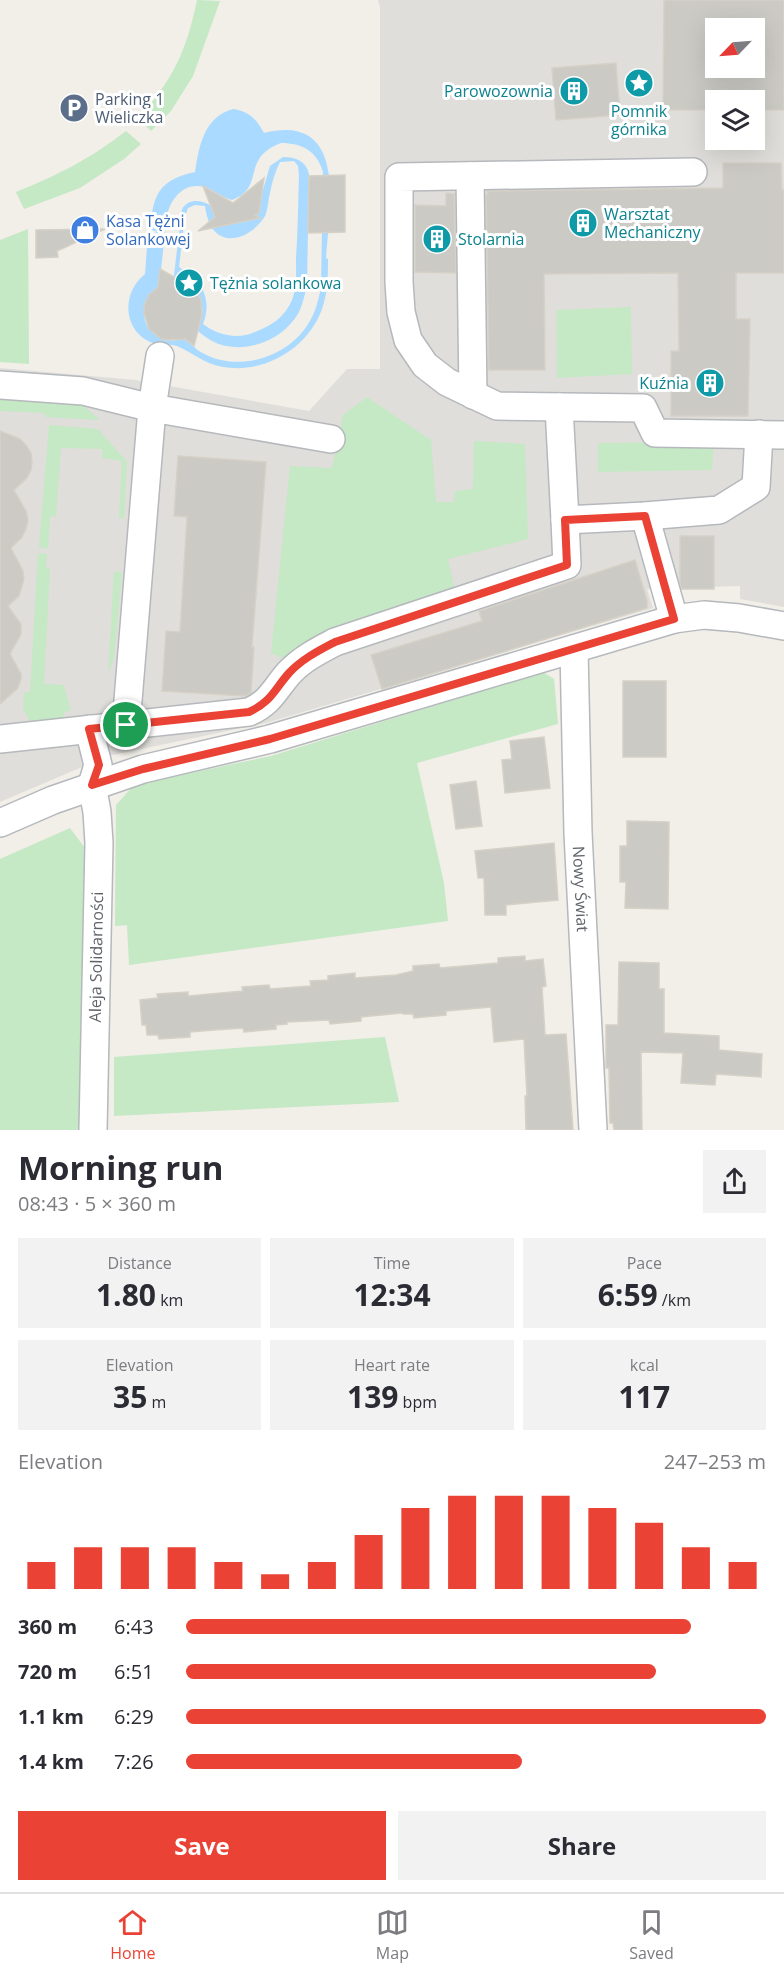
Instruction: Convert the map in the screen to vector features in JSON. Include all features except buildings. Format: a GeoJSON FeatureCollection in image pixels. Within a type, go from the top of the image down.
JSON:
{"type":"FeatureCollection","features":[{"type":"Feature","properties":{"kind":"street"},"geometry":{"type":"LineString","coordinates":[[565,520],[719,510],[756,487],[771,435],[655,434],[643,408],[497,406],[447,382],[425,365],[408,340],[401,312],[399,177],[693,172]]}},
{"type":"Feature","properties":{"kind":"street"},"geometry":{"type":"LineString","coordinates":[[470,176],[473,395]]}},
{"type":"Feature","properties":{"kind":"street"},"geometry":{"type":"LineString","coordinates":[[126,725],[152,408],[160,356]]}},
{"type":"Feature","properties":{"kind":"street"},"geometry":{"type":"LineString","coordinates":[[0,385],[83,391],[152,408],[331,440]]}},
{"type":"Feature","properties":{"kind":"street"},"geometry":{"type":"LineString","coordinates":[[0,739],[249,712],[271,698],[289,673],[309,655],[335,642],[567,565],[559,407]]}},
{"type":"Feature","properties":{"kind":"street"},"geometry":{"type":"LineString","coordinates":[[645,516],[674,619]]}},
{"type":"Feature","properties":{"kind":"street"},"geometry":{"type":"LineString","coordinates":[[0,823],[92,785],[143,769],[270,739],[674,619],[704,615],[784,626]]}},
{"type":"Feature","properties":{"kind":"street","name":"Nowy Świat"},"geometry":{"type":"LineString","coordinates":[[573,649],[578,833],[593,1130]]}},
{"type":"Feature","properties":{"kind":"street","name":"Aleja Solidarności"},"geometry":{"type":"LineString","coordinates":[[89,729],[99,765],[92,785],[99,843],[93,1130]]}},
{"type":"Feature","properties":{"kind":"shaded area"},"geometry":{"type":"Polygon","coordinates":[[[378,0],[784,0],[784,607],[740,599],[740,586],[647,589],[653,608],[266,723],[108,756],[0,802],[0,368],[136,380],[309,411],[347,369],[380,369],[380,7],[378,0]]]}},
{"type":"Feature","properties":{"kind":"green space"},"geometry":{"type":"Polygon","coordinates":[[[197,0],[220,1],[193,76],[171,111],[151,131],[138,118],[161,91],[177,64],[197,0]]]}},
{"type":"Feature","properties":{"kind":"green space"},"geometry":{"type":"Polygon","coordinates":[[[126,131],[141,144],[124,159],[80,188],[24,209],[16,192],[73,166],[126,131]]]}},
{"type":"Feature","properties":{"kind":"green space"},"geometry":{"type":"Polygon","coordinates":[[[28,229],[29,364],[0,362],[0,240],[28,229]]]}},
{"type":"Feature","properties":{"kind":"green space"},"geometry":{"type":"Polygon","coordinates":[[[631,307],[632,374],[557,378],[557,310],[631,307]]]}},
{"type":"Feature","properties":{"kind":"green space"},"geometry":{"type":"Polygon","coordinates":[[[367,397],[431,440],[436,502],[454,502],[455,491],[473,489],[474,441],[525,444],[528,539],[448,559],[454,587],[332,629],[292,662],[271,653],[290,466],[332,468],[343,415],[367,397]]]}},
{"type":"Feature","properties":{"kind":"green space"},"geometry":{"type":"Polygon","coordinates":[[[0,398],[81,404],[100,420],[45,417],[45,413],[0,411],[0,398]]]}},
{"type":"Feature","properties":{"kind":"green space"},"geometry":{"type":"Polygon","coordinates":[[[49,425],[98,429],[127,462],[124,519],[119,518],[122,461],[102,458],[102,449],[61,448],[56,517],[50,516],[48,549],[39,547],[49,425]]]}},
{"type":"Feature","properties":{"kind":"green space"},"geometry":{"type":"Polygon","coordinates":[[[714,442],[712,470],[598,472],[598,443],[714,442]]]}},
{"type":"Feature","properties":{"kind":"green space"},"geometry":{"type":"Polygon","coordinates":[[[38,553],[47,554],[46,567],[50,568],[44,684],[64,685],[71,711],[64,712],[63,720],[31,723],[23,709],[24,693],[30,692],[38,553]]]}},
{"type":"Feature","properties":{"kind":"green space"},"geometry":{"type":"Polygon","coordinates":[[[114,571],[122,573],[114,658],[108,675],[114,571]]]}},
{"type":"Feature","properties":{"kind":"green space"},"geometry":{"type":"Polygon","coordinates":[[[543,672],[554,679],[558,724],[417,763],[444,883],[448,921],[129,965],[127,925],[115,926],[116,805],[134,785],[271,756],[543,672]]]}},
{"type":"Feature","properties":{"kind":"green space"},"geometry":{"type":"Polygon","coordinates":[[[70,828],[85,848],[81,1130],[0,1130],[0,859],[70,828]]]}},
{"type":"Feature","properties":{"kind":"green space"},"geometry":{"type":"Polygon","coordinates":[[[385,1037],[399,1102],[114,1116],[114,1057],[385,1037]]]}},
{"type":"Feature","properties":{"kind":"water"},"geometry":{"type":"Polygon","coordinates":[[[233,109],[248,114],[264,133],[291,130],[310,137],[322,151],[328,170],[330,192],[326,258],[328,259],[327,284],[324,303],[315,323],[307,336],[283,355],[269,362],[239,368],[217,366],[177,346],[150,342],[134,328],[128,310],[132,290],[145,274],[147,247],[154,248],[156,231],[150,230],[156,198],[160,190],[173,179],[195,172],[205,134],[215,119],[233,109]],[[281,143],[269,149],[261,157],[256,164],[252,181],[242,195],[232,200],[210,189],[195,186],[182,191],[173,201],[167,215],[159,288],[148,299],[144,314],[148,328],[161,338],[185,339],[199,351],[212,357],[240,362],[269,356],[294,341],[304,330],[315,310],[321,287],[323,172],[317,159],[308,150],[296,145],[281,143]]]}},
{"type":"Feature","properties":{"kind":"water"},"geometry":{"type":"Polygon","coordinates":[[[283,157],[300,161],[308,170],[307,285],[304,298],[293,321],[276,336],[244,347],[222,345],[194,328],[202,316],[201,303],[195,291],[184,282],[173,283],[182,209],[188,203],[199,201],[210,205],[216,219],[239,223],[248,219],[259,212],[270,166],[283,157]],[[294,161],[280,162],[265,216],[258,225],[244,235],[227,238],[217,234],[211,226],[205,206],[195,205],[188,208],[179,267],[199,284],[203,291],[207,306],[203,324],[209,328],[228,335],[242,336],[272,324],[289,306],[294,295],[296,279],[298,166],[294,161]]]}},
{"type":"Feature","properties":{"kind":"place","name":"Pomnik górnika"},"geometry":{"type":"Point","coordinates":[639,83]}},
{"type":"Feature","properties":{"kind":"place","name":"Parowozownia"},"geometry":{"type":"Point","coordinates":[574,91]}},
{"type":"Feature","properties":{"kind":"place","name":"Parking 1 Wieliczka"},"geometry":{"type":"Point","coordinates":[74,108]}},
{"type":"Feature","properties":{"kind":"place","name":"Warsztat Mechaniczny"},"geometry":{"type":"Point","coordinates":[583,223]}},
{"type":"Feature","properties":{"kind":"place","name":"Kasa Tężni Solankowej"},"geometry":{"type":"Point","coordinates":[85,230]}},
{"type":"Feature","properties":{"kind":"place","name":"Stolarnia"},"geometry":{"type":"Point","coordinates":[437,239]}},
{"type":"Feature","properties":{"kind":"place","name":"Tężnia solankowa"},"geometry":{"type":"Point","coordinates":[189,283]}},
{"type":"Feature","properties":{"kind":"place","name":"Kuźnia"},"geometry":{"type":"Point","coordinates":[710,383]}},
{"type":"Feature","properties":{"kind":"route"},"geometry":{"type":"LineString","coordinates":[[645,516],[674,619],[270,739],[143,769],[92,785],[99,765],[89,729],[126,725],[249,712],[271,698],[289,673],[309,655],[335,642],[567,565],[565,520],[645,516]]}}]}
